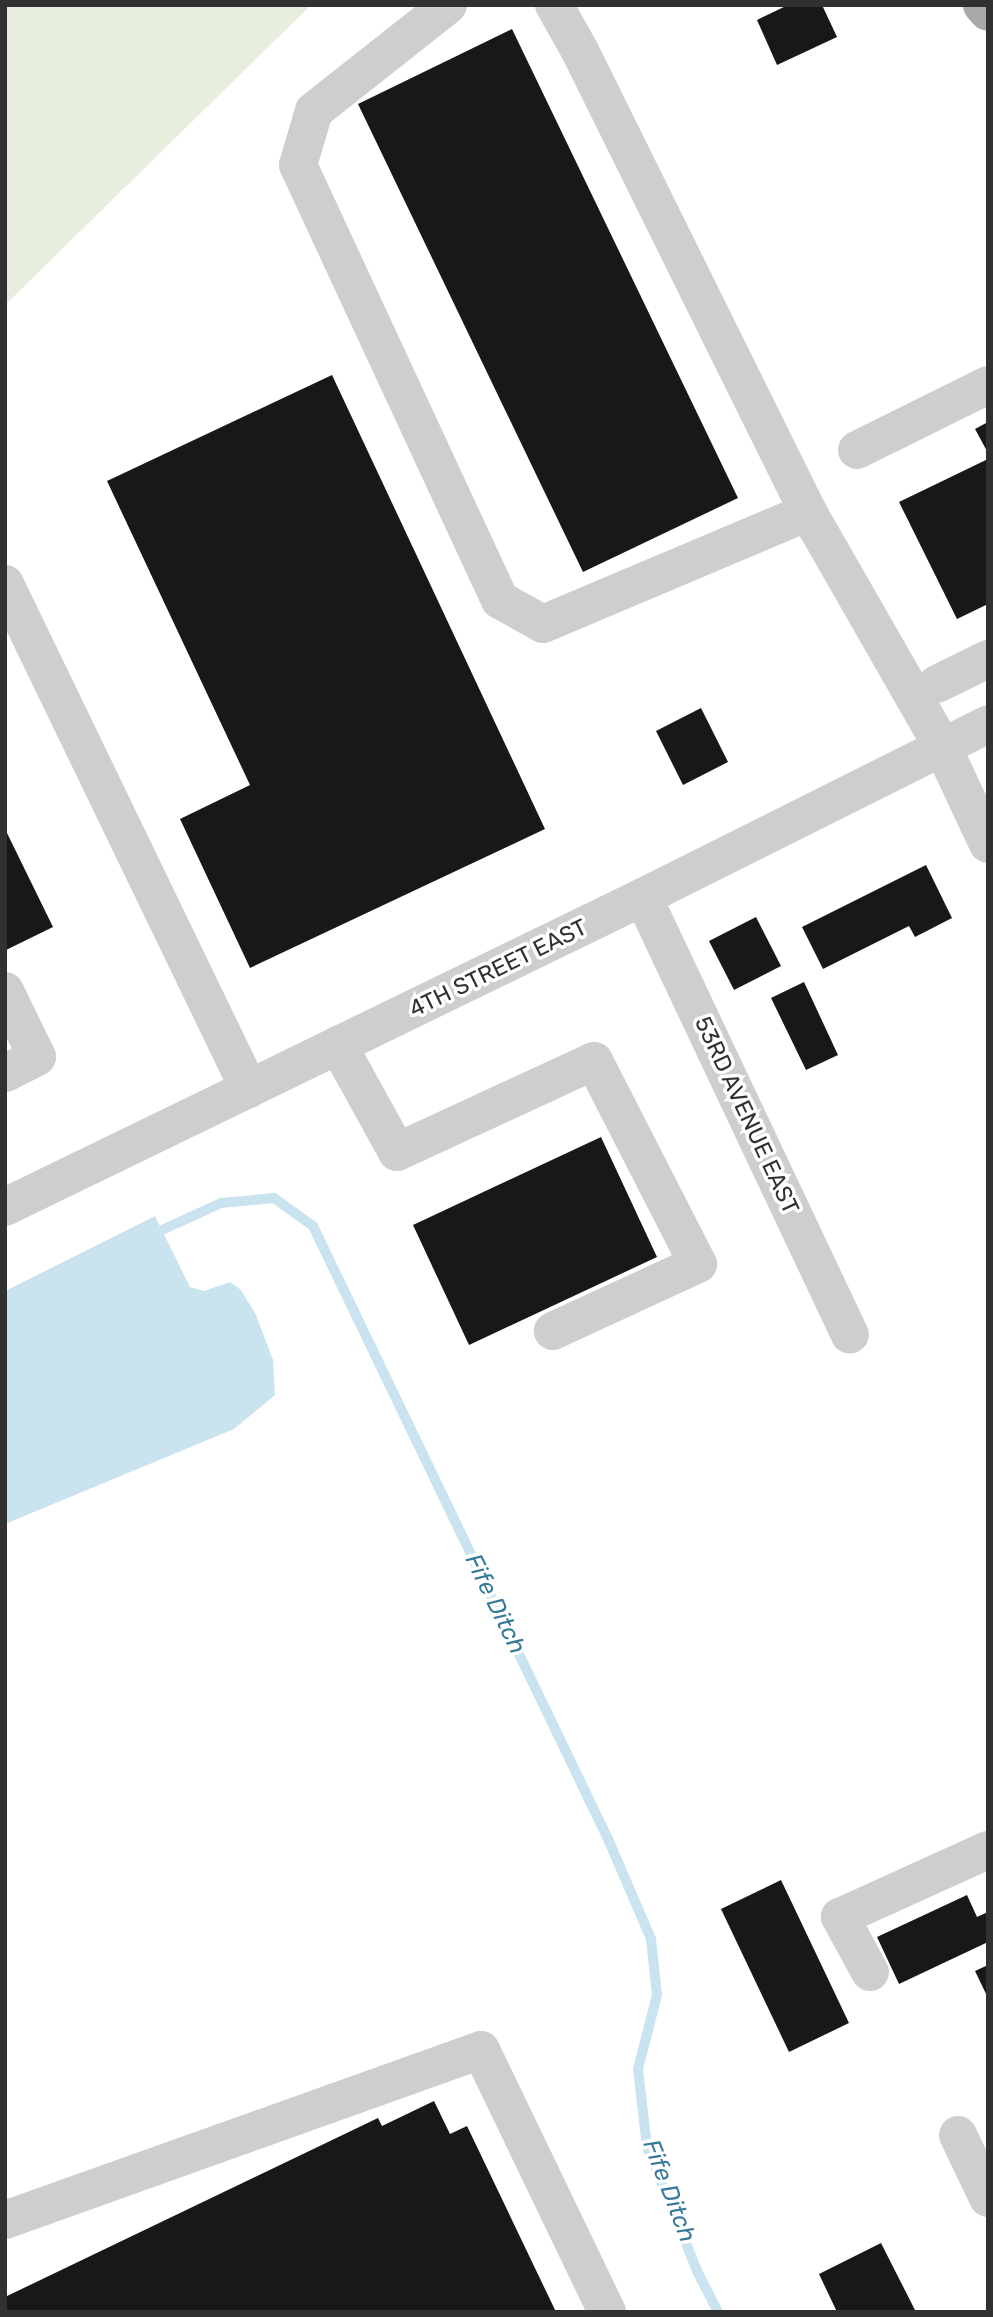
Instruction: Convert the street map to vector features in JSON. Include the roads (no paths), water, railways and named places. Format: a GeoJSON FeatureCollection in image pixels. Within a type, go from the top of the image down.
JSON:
{"type":"FeatureCollection","features":[{"type":"Feature","properties":{"kind":"main road"},"geometry":{"type":"LineString","coordinates":[[982,5],[988,12]]}},
{"type":"Feature","properties":{"kind":"street"},"geometry":{"type":"LineString","coordinates":[[448,5],[314,111],[298,165],[500,600],[543,624],[808,512]]}},
{"type":"Feature","properties":{"kind":"street"},"geometry":{"type":"LineString","coordinates":[[554,5],[586,64],[808,512],[942,746],[988,844]]}},
{"type":"Feature","properties":{"kind":"street"},"geometry":{"type":"LineString","coordinates":[[857,450],[988,385]]}},
{"type":"Feature","properties":{"kind":"street"},"geometry":{"type":"LineString","coordinates":[[5,584],[249,1088]]}},
{"type":"Feature","properties":{"kind":"street"},"geometry":{"type":"LineString","coordinates":[[937,684],[988,659]]}},
{"type":"Feature","properties":{"kind":"street","name":"4TH STREET EAST"},"geometry":{"type":"LineString","coordinates":[[5,1207],[643,897],[988,724]]}},
{"type":"Feature","properties":{"kind":"street","name":"53RD AVENUE EAST"},"geometry":{"type":"LineString","coordinates":[[643,897],[850,1334]]}},
{"type":"Feature","properties":{"kind":"street"},"geometry":{"type":"LineString","coordinates":[[5,991],[37,1058],[5,1073]]}},
{"type":"Feature","properties":{"kind":"street"},"geometry":{"type":"LineString","coordinates":[[338,1045],[397,1152],[594,1061],[698,1264],[553,1331]]}},
{"type":"Feature","properties":{"kind":"street"},"geometry":{"type":"LineString","coordinates":[[870,1972],[840,1917],[988,1850]]}},
{"type":"Feature","properties":{"kind":"street"},"geometry":{"type":"LineString","coordinates":[[5,2220],[481,2050],[607,2312]]}},
{"type":"Feature","properties":{"kind":"street"},"geometry":{"type":"LineString","coordinates":[[958,2135],[988,2198]]}},
{"type":"Feature","properties":{"kind":"water"},"geometry":{"type":"Polygon","coordinates":[[[155,1216],[190,1287],[204,1291],[230,1282],[241,1290],[256,1315],[273,1360],[275,1395],[234,1429],[5,1524],[5,1291],[155,1216]]]}},
{"type":"Feature","properties":{"kind":"waterway","name":"Fife Ditch"},"geometry":{"type":"LineString","coordinates":[[151,1235],[221,1203],[274,1198],[313,1226],[608,1839],[651,1939],[657,1995],[638,2069],[647,2147],[697,2271],[718,2312]]}}]}
